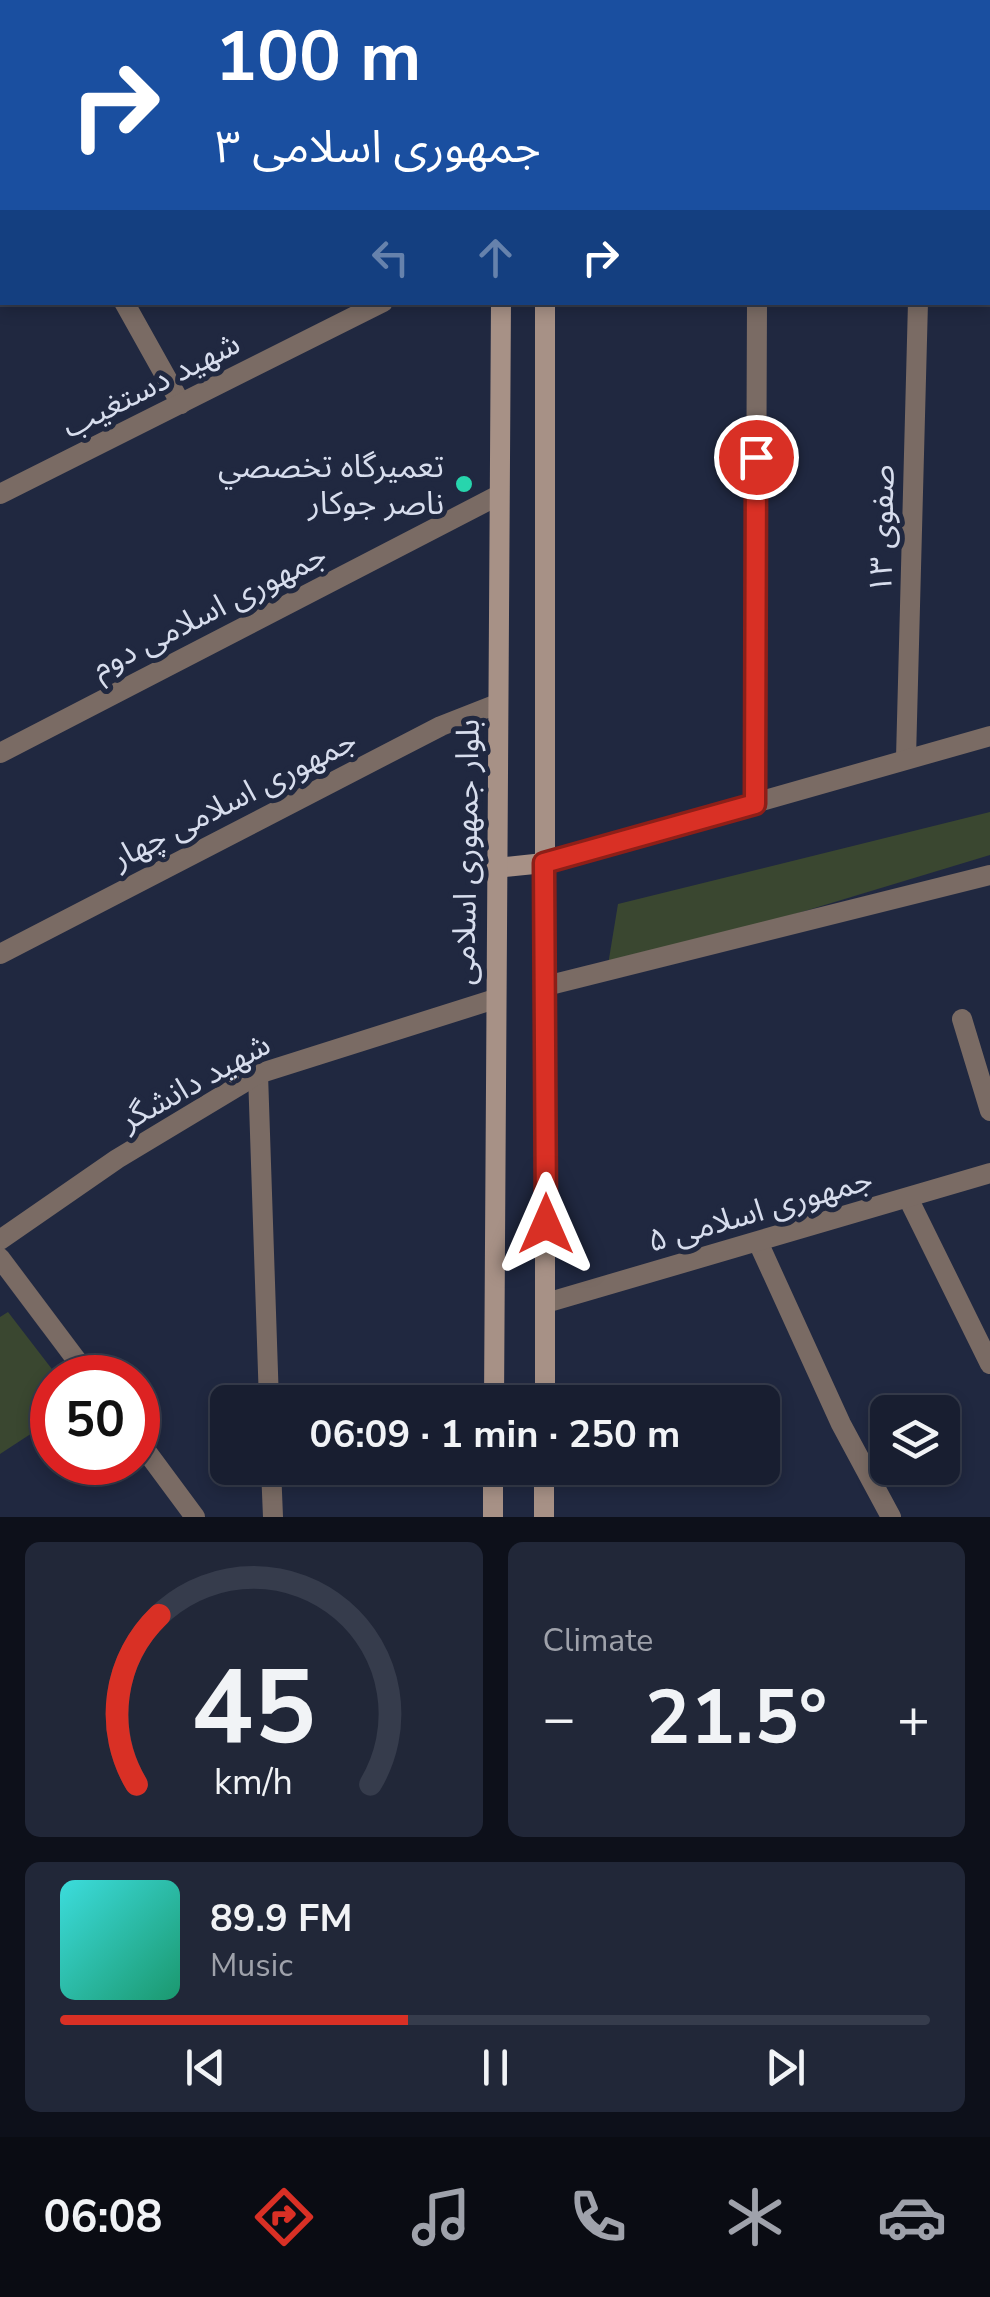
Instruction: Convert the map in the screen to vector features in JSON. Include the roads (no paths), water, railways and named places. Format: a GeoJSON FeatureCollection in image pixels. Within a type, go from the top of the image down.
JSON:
{"type":"FeatureCollection","features":[{"type":"Feature","properties":{"kind":"main road","name":"بلوار جمهوری اسلامی"},"geometry":{"type":"LineString","coordinates":[[494,1385],[501,305]]}},
{"type":"Feature","properties":{"kind":"main road"},"geometry":{"type":"LineString","coordinates":[[545,305],[545,1385]]}},
{"type":"Feature","properties":{"kind":"main road"},"geometry":{"type":"LineString","coordinates":[[496,868],[544,863]]}},
{"type":"Feature","properties":{"kind":"main road"},"geometry":{"type":"LineString","coordinates":[[493,1485],[493,1517]]}},
{"type":"Feature","properties":{"kind":"main road"},"geometry":{"type":"LineString","coordinates":[[544,1485],[544,1517]]}},
{"type":"Feature","properties":{"kind":"street"},"geometry":{"type":"LineString","coordinates":[[126,305],[181,404]]}},
{"type":"Feature","properties":{"kind":"street","name":"شهید دستغیب"},"geometry":{"type":"LineString","coordinates":[[0,494],[377,305]]}},
{"type":"Feature","properties":{"kind":"street"},"geometry":{"type":"LineString","coordinates":[[755,804],[757,305]]}},
{"type":"Feature","properties":{"kind":"street","name":"صفوی ۱۳"},"geometry":{"type":"LineString","coordinates":[[906,758],[918,305]]}},
{"type":"Feature","properties":{"kind":"street","name":"جمهوری اسلامی دوم"},"geometry":{"type":"LineString","coordinates":[[0,753],[499,495]]}},
{"type":"Feature","properties":{"kind":"street","name":"جمهوری اسلامی چهار"},"geometry":{"type":"LineString","coordinates":[[0,954],[441,726],[498,704]]}},
{"type":"Feature","properties":{"kind":"street"},"geometry":{"type":"LineString","coordinates":[[544,863],[990,736]]}},
{"type":"Feature","properties":{"kind":"street"},"geometry":{"type":"LineString","coordinates":[[546,986],[990,875]]}},
{"type":"Feature","properties":{"kind":"street","name":"شهید دانشگر"},"geometry":{"type":"LineString","coordinates":[[0,1240],[116,1160],[258,1074],[495,999]]}},
{"type":"Feature","properties":{"kind":"street"},"geometry":{"type":"LineString","coordinates":[[962,1019],[990,1111]]}},
{"type":"Feature","properties":{"kind":"street"},"geometry":{"type":"LineString","coordinates":[[258,1074],[268,1385]]}},
{"type":"Feature","properties":{"kind":"street","name":"جمهوری اسلامی ۵"},"geometry":{"type":"LineString","coordinates":[[546,1303],[990,1173]]}},
{"type":"Feature","properties":{"kind":"street"},"geometry":{"type":"LineString","coordinates":[[908,1198],[990,1364]]}},
{"type":"Feature","properties":{"kind":"street"},"geometry":{"type":"LineString","coordinates":[[758,1242],[841,1424],[890,1517]]}},
{"type":"Feature","properties":{"kind":"street"},"geometry":{"type":"LineString","coordinates":[[0,1258],[73,1355]]}},
{"type":"Feature","properties":{"kind":"street"},"geometry":{"type":"LineString","coordinates":[[160,1470],[195,1517]]}},
{"type":"Feature","properties":{"kind":"street"},"geometry":{"type":"LineString","coordinates":[[272,1485],[273,1517]]}},
{"type":"Feature","properties":{"kind":"place","name":"تعميرگاه تخصصي ناصر جوكار"},"geometry":{"type":"Point","coordinates":[464,484]}}]}
